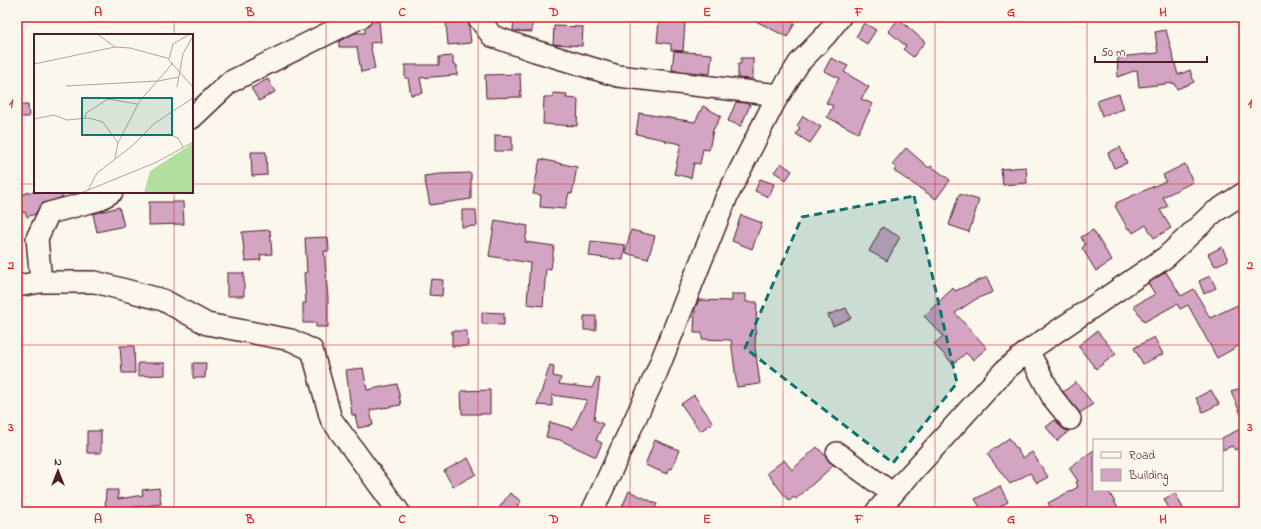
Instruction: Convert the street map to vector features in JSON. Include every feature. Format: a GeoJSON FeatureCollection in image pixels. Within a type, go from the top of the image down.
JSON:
{"type":"FeatureCollection","features":[{"type":"Feature","properties":{"kind":"street"},"geometry":{"type":"LineString","coordinates":[[193,117],[230,82],[361,17]]}},
{"type":"Feature","properties":{"kind":"street"},"geometry":{"type":"LineString","coordinates":[[478,17],[492,36],[535,51],[618,76],[779,95]]}},
{"type":"Feature","properties":{"kind":"street"},"geometry":{"type":"LineString","coordinates":[[592,512],[656,374],[727,196],[779,95],[799,63],[825,36],[840,17]]}},
{"type":"Feature","properties":{"kind":"street"},"geometry":{"type":"LineString","coordinates":[[41,282],[37,238],[49,213],[98,200],[110,193]]}},
{"type":"Feature","properties":{"kind":"street"},"geometry":{"type":"LineString","coordinates":[[876,512],[1004,371],[1028,351],[1166,256],[1213,213],[1244,193]]}},
{"type":"Feature","properties":{"kind":"street"},"geometry":{"type":"LineString","coordinates":[[17,286],[41,282],[95,282],[163,300],[207,324],[291,340],[312,350],[331,418],[399,512]]}},
{"type":"Feature","properties":{"kind":"street"},"geometry":{"type":"LineString","coordinates":[[1028,351],[1053,398],[1070,419]]}},
{"type":"Feature","properties":{"kind":"street"},"geometry":{"type":"LineString","coordinates":[[836,454],[893,494]]}},
{"type":"Feature","properties":{"kind":"highlighted area"},"geometry":{"type":"Polygon","coordinates":[[[914,196],[957,383],[893,463],[745,348],[802,217],[914,196]]]}},
{"type":"Feature","properties":{"kind":"building"},"geometry":{"type":"Polygon","coordinates":[[[514,17],[532,17],[532,32],[513,31],[514,17]]]}},
{"type":"Feature","properties":{"kind":"building"},"geometry":{"type":"Polygon","coordinates":[[[748,17],[784,17],[795,23],[787,37],[748,17]]]}},
{"type":"Feature","properties":{"kind":"building"},"geometry":{"type":"Polygon","coordinates":[[[899,19],[925,42],[913,57],[903,49],[906,46],[888,31],[899,19]]]}},
{"type":"Feature","properties":{"kind":"building"},"geometry":{"type":"Polygon","coordinates":[[[379,21],[381,42],[370,43],[375,69],[361,72],[357,47],[339,47],[339,41],[355,33],[365,33],[365,29],[372,22],[379,21]]]}},
{"type":"Feature","properties":{"kind":"building"},"geometry":{"type":"Polygon","coordinates":[[[467,21],[469,25],[471,43],[448,45],[446,23],[467,21]]]}},
{"type":"Feature","properties":{"kind":"building"},"geometry":{"type":"Polygon","coordinates":[[[659,21],[685,23],[683,51],[671,50],[671,44],[657,42],[659,21]]]}},
{"type":"Feature","properties":{"kind":"building"},"geometry":{"type":"Polygon","coordinates":[[[864,23],[876,30],[867,44],[856,37],[864,23]]]}},
{"type":"Feature","properties":{"kind":"building"},"geometry":{"type":"Polygon","coordinates":[[[554,26],[583,27],[582,46],[553,44],[554,26]]]}},
{"type":"Feature","properties":{"kind":"building"},"geometry":{"type":"Polygon","coordinates":[[[1166,30],[1178,75],[1190,70],[1194,82],[1177,89],[1174,83],[1139,87],[1137,70],[1117,77],[1118,57],[1158,53],[1155,32],[1166,30]]]}},
{"type":"Feature","properties":{"kind":"building"},"geometry":{"type":"Polygon","coordinates":[[[674,51],[712,54],[710,74],[672,70],[674,51]]]}},
{"type":"Feature","properties":{"kind":"building"},"geometry":{"type":"Polygon","coordinates":[[[453,56],[453,65],[457,65],[457,75],[420,78],[423,93],[411,95],[408,78],[405,78],[405,65],[439,65],[439,57],[453,56]]]}},
{"type":"Feature","properties":{"kind":"building"},"geometry":{"type":"Polygon","coordinates":[[[741,58],[753,58],[753,79],[738,78],[738,64],[741,64],[741,58]]]}},
{"type":"Feature","properties":{"kind":"building"},"geometry":{"type":"Polygon","coordinates":[[[831,58],[848,66],[844,72],[869,87],[861,99],[873,104],[858,133],[827,117],[833,106],[826,103],[839,78],[824,71],[831,58]]]}},
{"type":"Feature","properties":{"kind":"building"},"geometry":{"type":"Polygon","coordinates":[[[520,74],[521,97],[486,98],[485,75],[520,74]]]}},
{"type":"Feature","properties":{"kind":"building"},"geometry":{"type":"Polygon","coordinates":[[[268,79],[275,92],[259,101],[251,88],[268,79]]]}},
{"type":"Feature","properties":{"kind":"building"},"geometry":{"type":"Polygon","coordinates":[[[553,93],[567,94],[566,98],[578,99],[577,126],[543,124],[544,97],[553,97],[553,93]]]}},
{"type":"Feature","properties":{"kind":"building"},"geometry":{"type":"Polygon","coordinates":[[[1119,94],[1124,109],[1102,116],[1097,101],[1119,94]]]}},
{"type":"Feature","properties":{"kind":"building"},"geometry":{"type":"Polygon","coordinates":[[[736,102],[750,105],[741,126],[728,121],[736,102]]]}},
{"type":"Feature","properties":{"kind":"building"},"geometry":{"type":"Polygon","coordinates":[[[17,105],[28,105],[29,117],[17,117],[17,105]]]}},
{"type":"Feature","properties":{"kind":"building"},"geometry":{"type":"Polygon","coordinates":[[[703,106],[721,116],[713,130],[709,150],[703,149],[700,164],[694,163],[691,178],[674,174],[681,144],[636,134],[639,113],[695,122],[703,106]]]}},
{"type":"Feature","properties":{"kind":"building"},"geometry":{"type":"Polygon","coordinates":[[[803,116],[821,127],[810,143],[796,134],[800,128],[797,126],[803,116]]]}},
{"type":"Feature","properties":{"kind":"building"},"geometry":{"type":"Polygon","coordinates":[[[495,135],[512,136],[512,151],[495,151],[495,135]]]}},
{"type":"Feature","properties":{"kind":"building"},"geometry":{"type":"Polygon","coordinates":[[[1120,147],[1127,163],[1114,168],[1108,153],[1120,147]]]}},
{"type":"Feature","properties":{"kind":"building"},"geometry":{"type":"Polygon","coordinates":[[[906,148],[929,168],[931,166],[950,180],[936,199],[894,171],[896,168],[892,164],[906,148]]]}},
{"type":"Feature","properties":{"kind":"building"},"geometry":{"type":"Polygon","coordinates":[[[251,152],[266,152],[267,175],[252,176],[251,152]]]}},
{"type":"Feature","properties":{"kind":"building"},"geometry":{"type":"Polygon","coordinates":[[[540,159],[577,167],[572,194],[569,193],[565,209],[540,207],[541,195],[533,194],[540,159]]]}},
{"type":"Feature","properties":{"kind":"building"},"geometry":{"type":"Polygon","coordinates":[[[781,163],[792,171],[786,180],[774,172],[781,163]]]}},
{"type":"Feature","properties":{"kind":"building"},"geometry":{"type":"Polygon","coordinates":[[[1185,164],[1193,182],[1163,197],[1168,206],[1160,210],[1171,228],[1154,238],[1146,225],[1133,233],[1130,228],[1128,229],[1115,206],[1117,205],[1116,203],[1166,181],[1163,175],[1185,164]]]}},
{"type":"Feature","properties":{"kind":"building"},"geometry":{"type":"Polygon","coordinates":[[[1026,167],[1027,183],[1003,185],[1001,169],[1026,167]]]}},
{"type":"Feature","properties":{"kind":"building"},"geometry":{"type":"Polygon","coordinates":[[[471,173],[471,199],[430,205],[424,176],[471,173]]]}},
{"type":"Feature","properties":{"kind":"building"},"geometry":{"type":"Polygon","coordinates":[[[760,179],[774,184],[769,197],[755,191],[760,179]]]}},
{"type":"Feature","properties":{"kind":"building"},"geometry":{"type":"Polygon","coordinates":[[[29,192],[34,192],[61,193],[63,197],[42,204],[35,214],[27,217],[25,212],[22,213],[17,202],[17,197],[29,192]]]}},
{"type":"Feature","properties":{"kind":"building"},"geometry":{"type":"Polygon","coordinates":[[[959,194],[979,200],[969,232],[949,225],[959,194]]]}},
{"type":"Feature","properties":{"kind":"building"},"geometry":{"type":"Polygon","coordinates":[[[149,202],[183,202],[184,224],[149,225],[149,202]]]}},
{"type":"Feature","properties":{"kind":"building"},"geometry":{"type":"Polygon","coordinates":[[[119,207],[124,226],[97,232],[93,214],[119,207]]]}},
{"type":"Feature","properties":{"kind":"building"},"geometry":{"type":"Polygon","coordinates":[[[462,210],[476,210],[477,226],[462,227],[462,210]]]}},
{"type":"Feature","properties":{"kind":"building"},"geometry":{"type":"Polygon","coordinates":[[[741,215],[762,223],[752,249],[732,241],[741,215]]]}},
{"type":"Feature","properties":{"kind":"building"},"geometry":{"type":"Polygon","coordinates":[[[495,220],[528,226],[525,242],[554,246],[551,269],[546,268],[543,306],[527,304],[530,263],[489,256],[495,220]]]}},
{"type":"Feature","properties":{"kind":"building"},"geometry":{"type":"Polygon","coordinates":[[[882,227],[900,237],[887,261],[869,251],[882,227]]]}},
{"type":"Feature","properties":{"kind":"building"},"geometry":{"type":"Polygon","coordinates":[[[270,230],[272,254],[260,255],[261,260],[245,261],[242,232],[270,230]]]}},
{"type":"Feature","properties":{"kind":"building"},"geometry":{"type":"Polygon","coordinates":[[[631,230],[655,236],[648,259],[625,253],[631,230]]]}},
{"type":"Feature","properties":{"kind":"building"},"geometry":{"type":"Polygon","coordinates":[[[1093,230],[1112,261],[1096,271],[1082,248],[1085,245],[1081,237],[1093,230]]]}},
{"type":"Feature","properties":{"kind":"building"},"geometry":{"type":"Polygon","coordinates":[[[328,237],[329,251],[324,251],[328,298],[328,327],[316,327],[316,323],[303,323],[303,303],[306,303],[304,273],[307,272],[305,238],[328,237]]]}},
{"type":"Feature","properties":{"kind":"building"},"geometry":{"type":"Polygon","coordinates":[[[591,241],[625,245],[623,260],[589,256],[591,241]]]}},
{"type":"Feature","properties":{"kind":"building"},"geometry":{"type":"Polygon","coordinates":[[[1222,247],[1228,260],[1215,266],[1208,254],[1222,247]]]}},
{"type":"Feature","properties":{"kind":"building"},"geometry":{"type":"Polygon","coordinates":[[[1166,272],[1181,296],[1194,289],[1210,318],[1244,302],[1244,343],[1217,358],[1188,305],[1180,309],[1177,304],[1144,322],[1134,306],[1155,294],[1148,283],[1166,272]]]}},
{"type":"Feature","properties":{"kind":"building"},"geometry":{"type":"Polygon","coordinates":[[[227,273],[244,273],[244,296],[227,296],[227,273]]]}},
{"type":"Feature","properties":{"kind":"building"},"geometry":{"type":"Polygon","coordinates":[[[1210,276],[1216,288],[1204,294],[1199,281],[1210,276]]]}},
{"type":"Feature","properties":{"kind":"building"},"geometry":{"type":"Polygon","coordinates":[[[987,277],[993,292],[976,299],[955,313],[987,348],[973,360],[966,353],[953,364],[934,344],[943,336],[924,316],[953,288],[955,291],[987,277]]]}},
{"type":"Feature","properties":{"kind":"building"},"geometry":{"type":"Polygon","coordinates":[[[431,279],[443,280],[442,296],[429,295],[431,279]]]}},
{"type":"Feature","properties":{"kind":"building"},"geometry":{"type":"Polygon","coordinates":[[[732,294],[746,294],[746,302],[757,302],[755,347],[760,384],[737,387],[731,340],[702,339],[702,333],[694,333],[695,308],[699,300],[732,301],[732,294]]]}},
{"type":"Feature","properties":{"kind":"building"},"geometry":{"type":"Polygon","coordinates":[[[846,308],[851,318],[833,326],[828,315],[846,308]]]}},
{"type":"Feature","properties":{"kind":"building"},"geometry":{"type":"Polygon","coordinates":[[[482,312],[504,313],[504,325],[482,324],[482,312]]]}},
{"type":"Feature","properties":{"kind":"building"},"geometry":{"type":"Polygon","coordinates":[[[584,316],[596,316],[596,330],[584,330],[584,316]]]}},
{"type":"Feature","properties":{"kind":"building"},"geometry":{"type":"Polygon","coordinates":[[[452,331],[467,331],[468,346],[452,346],[452,331]]]}},
{"type":"Feature","properties":{"kind":"building"},"geometry":{"type":"Polygon","coordinates":[[[1097,331],[1116,354],[1096,369],[1078,346],[1097,331]]]}},
{"type":"Feature","properties":{"kind":"building"},"geometry":{"type":"Polygon","coordinates":[[[1154,337],[1163,354],[1143,364],[1134,348],[1154,337]]]}},
{"type":"Feature","properties":{"kind":"building"},"geometry":{"type":"Polygon","coordinates":[[[120,346],[134,346],[135,373],[122,373],[120,346]]]}},
{"type":"Feature","properties":{"kind":"building"},"geometry":{"type":"Polygon","coordinates":[[[138,363],[165,363],[165,375],[138,376],[138,363]]]}},
{"type":"Feature","properties":{"kind":"building"},"geometry":{"type":"Polygon","coordinates":[[[193,363],[206,363],[205,378],[193,378],[193,363]]]}},
{"type":"Feature","properties":{"kind":"building"},"geometry":{"type":"Polygon","coordinates":[[[550,365],[554,366],[553,376],[561,378],[559,384],[592,388],[597,377],[600,378],[594,420],[603,424],[596,440],[602,443],[596,457],[560,440],[546,437],[550,422],[573,429],[587,400],[552,395],[552,406],[537,405],[550,365]]]}},
{"type":"Feature","properties":{"kind":"building"},"geometry":{"type":"Polygon","coordinates":[[[363,368],[367,390],[397,384],[401,405],[370,410],[373,425],[358,428],[355,415],[352,415],[346,370],[363,368]]]}},
{"type":"Feature","properties":{"kind":"building"},"geometry":{"type":"Polygon","coordinates":[[[1076,382],[1093,404],[1080,413],[1063,392],[1076,382]]]}},
{"type":"Feature","properties":{"kind":"building"},"geometry":{"type":"Polygon","coordinates":[[[1244,386],[1244,421],[1231,392],[1244,386]]]}},
{"type":"Feature","properties":{"kind":"building"},"geometry":{"type":"Polygon","coordinates":[[[490,390],[490,414],[462,414],[461,391],[490,390]]]}},
{"type":"Feature","properties":{"kind":"building"},"geometry":{"type":"Polygon","coordinates":[[[1211,390],[1219,404],[1203,412],[1196,398],[1211,390]]]}},
{"type":"Feature","properties":{"kind":"building"},"geometry":{"type":"Polygon","coordinates":[[[694,395],[713,423],[700,431],[681,404],[694,395]]]}},
{"type":"Feature","properties":{"kind":"building"},"geometry":{"type":"Polygon","coordinates":[[[1055,420],[1061,427],[1069,431],[1057,441],[1046,427],[1055,420]]]}},
{"type":"Feature","properties":{"kind":"building"},"geometry":{"type":"Polygon","coordinates":[[[1244,427],[1244,446],[1235,450],[1232,446],[1223,450],[1222,438],[1244,427]]]}},
{"type":"Feature","properties":{"kind":"building"},"geometry":{"type":"Polygon","coordinates":[[[87,431],[101,431],[101,453],[87,453],[87,431]]]}},
{"type":"Feature","properties":{"kind":"building"},"geometry":{"type":"Polygon","coordinates":[[[1009,438],[1023,458],[1032,452],[1048,477],[1037,483],[1030,473],[1010,484],[987,454],[1009,438]]]}},
{"type":"Feature","properties":{"kind":"building"},"geometry":{"type":"Polygon","coordinates":[[[655,440],[679,450],[672,469],[670,468],[667,474],[645,465],[655,440]]]}},
{"type":"Feature","properties":{"kind":"building"},"geometry":{"type":"Polygon","coordinates":[[[817,447],[834,465],[796,499],[794,497],[789,501],[767,473],[784,460],[792,470],[817,447]]]}},
{"type":"Feature","properties":{"kind":"building"},"geometry":{"type":"Polygon","coordinates":[[[1093,451],[1093,491],[1109,491],[1120,512],[1053,512],[1048,503],[1078,487],[1076,482],[1078,481],[1069,468],[1093,451]]]}},
{"type":"Feature","properties":{"kind":"building"},"geometry":{"type":"Polygon","coordinates":[[[468,458],[476,474],[453,487],[444,471],[468,458]]]}},
{"type":"Feature","properties":{"kind":"building"},"geometry":{"type":"Polygon","coordinates":[[[1000,486],[1008,502],[991,512],[983,512],[975,499],[1000,486]]]}},
{"type":"Feature","properties":{"kind":"building"},"geometry":{"type":"Polygon","coordinates":[[[159,488],[161,504],[118,509],[118,511],[105,511],[106,490],[118,490],[118,499],[143,495],[142,490],[159,488]]]}},
{"type":"Feature","properties":{"kind":"building"},"geometry":{"type":"Polygon","coordinates":[[[629,491],[657,504],[653,512],[620,512],[629,491]]]}},
{"type":"Feature","properties":{"kind":"building"},"geometry":{"type":"Polygon","coordinates":[[[510,493],[521,501],[513,512],[496,512],[510,493]]]}},
{"type":"Feature","properties":{"kind":"building"},"geometry":{"type":"Polygon","coordinates":[[[1175,493],[1185,512],[1171,512],[1164,499],[1175,493]]]}}]}
